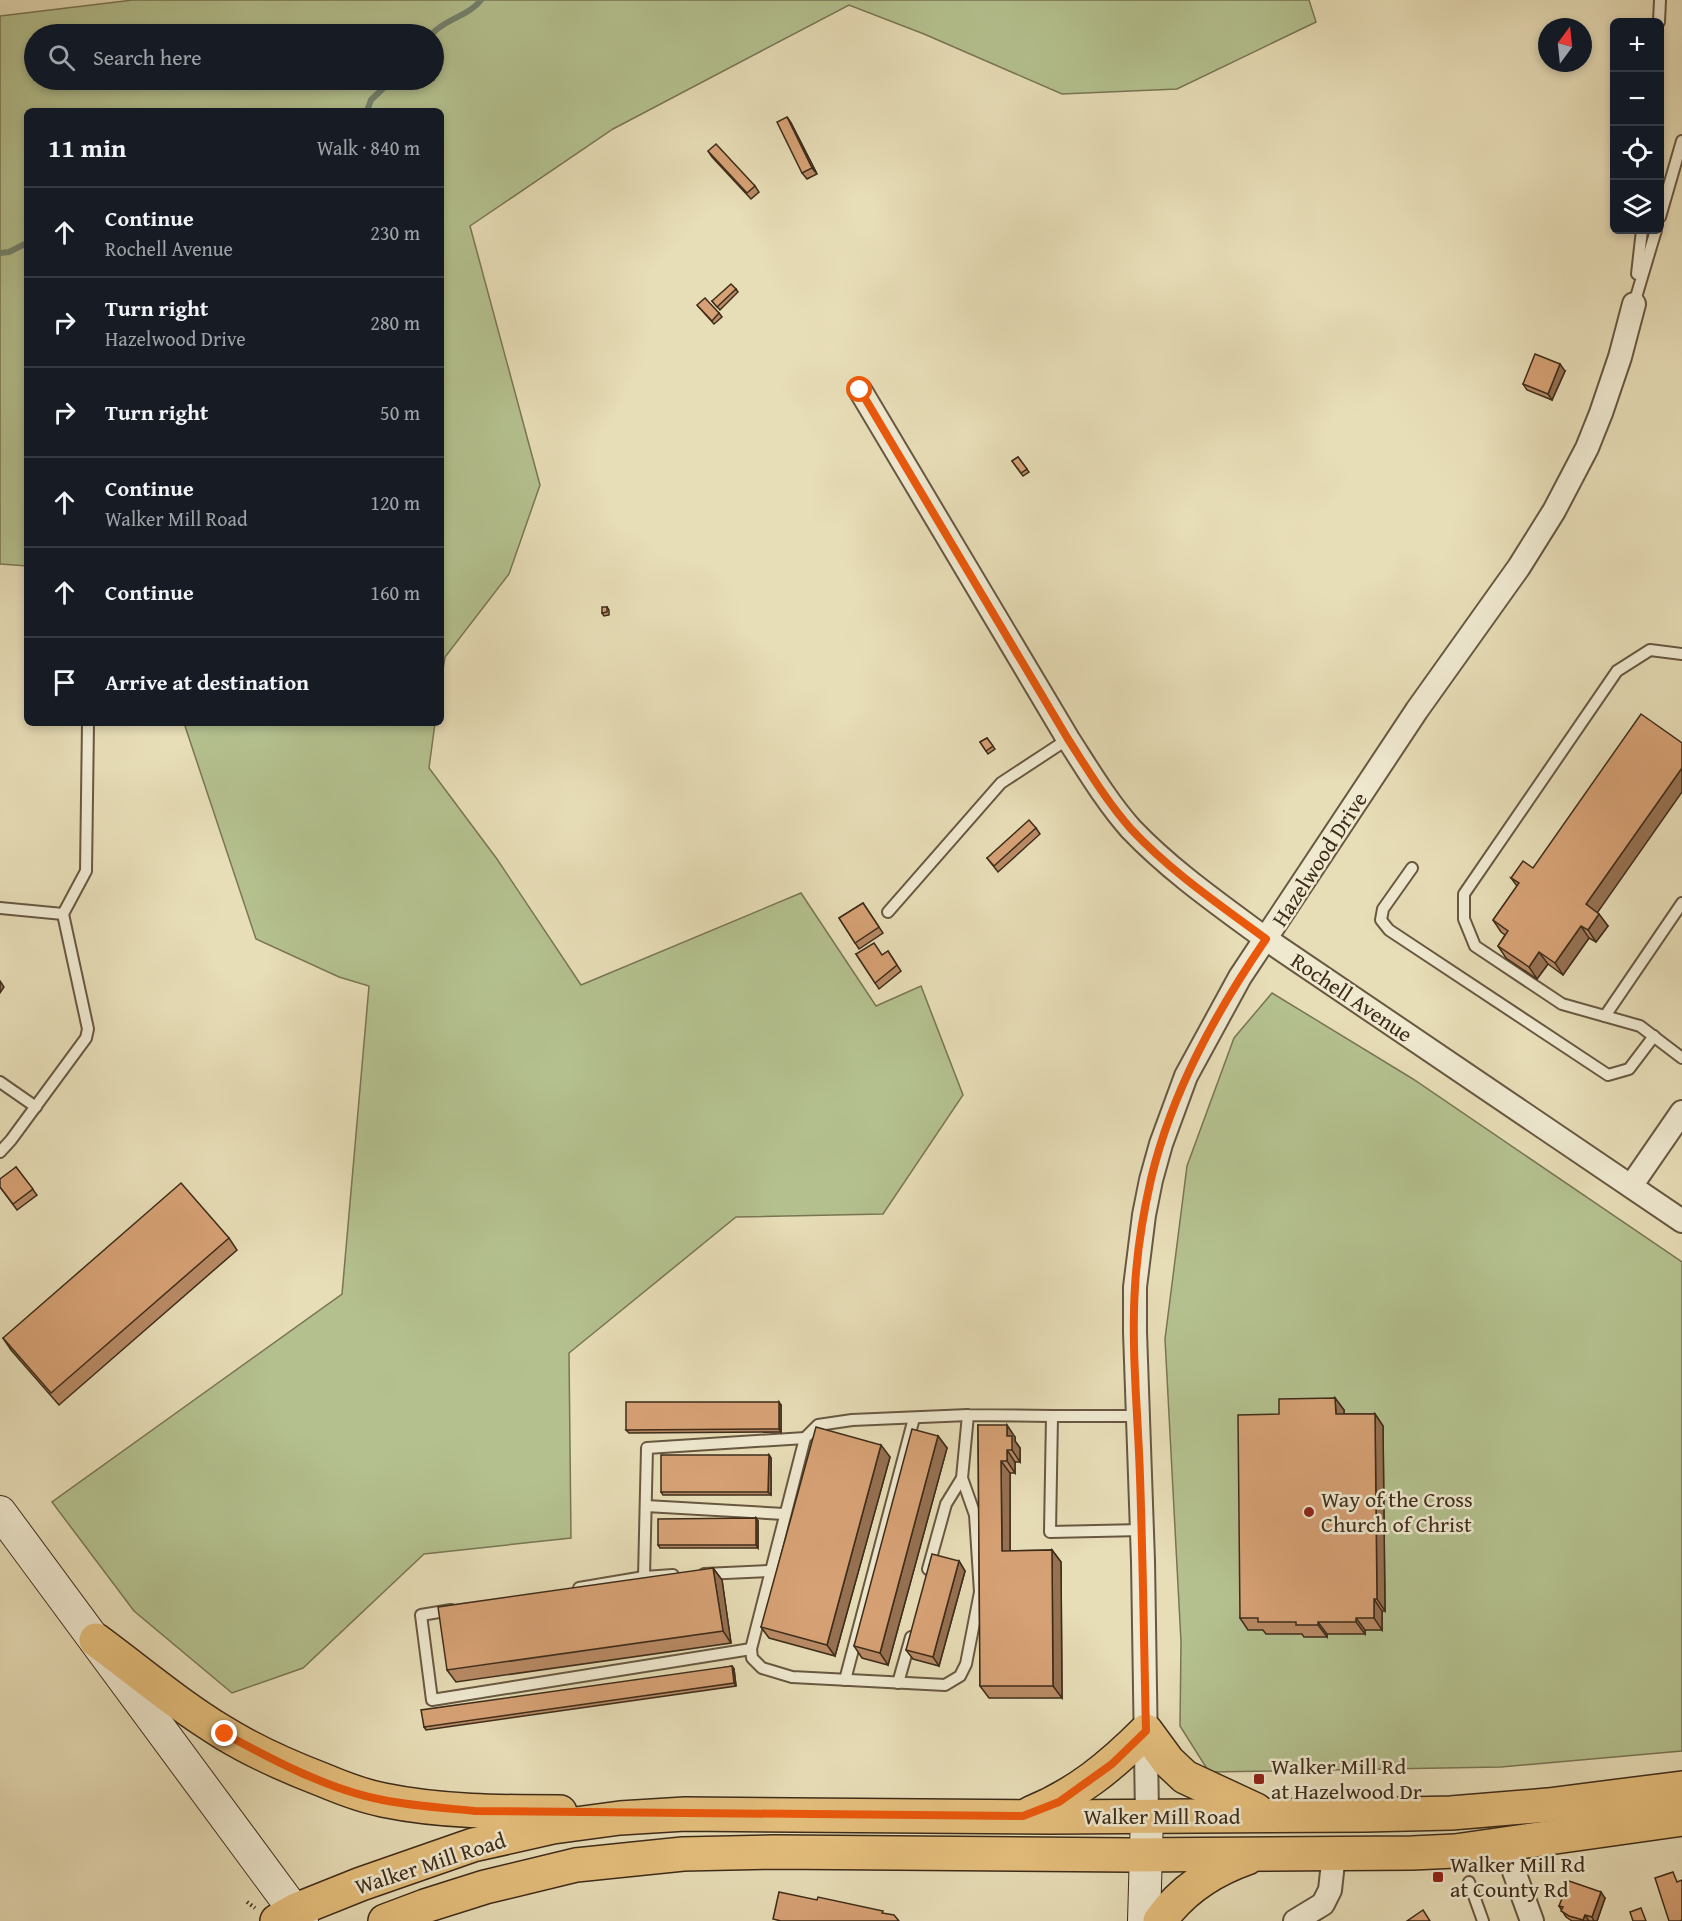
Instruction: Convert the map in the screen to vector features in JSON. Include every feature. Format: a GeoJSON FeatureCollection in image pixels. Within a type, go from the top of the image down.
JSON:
{"type":"FeatureCollection","features":[{"type":"Feature","properties":{"kind":"main road"},"geometry":{"type":"LineString","coordinates":[[96,1640],[197,1716],[225,1734],[263,1755],[311,1776],[381,1800],[475,1811],[685,1814]]}},
{"type":"Feature","properties":{"kind":"main road"},"geometry":{"type":"LineString","coordinates":[[1023,1816],[1059,1802],[1068,1796],[1112,1764],[1146,1731],[1168,1761],[1185,1777],[1269,1816]]}},
{"type":"Feature","properties":{"kind":"main road","name":"Walker Mill Road"},"geometry":{"type":"LineString","coordinates":[[282,1915],[472,1845],[553,1827],[620,1818],[685,1814],[1269,1816],[1451,1813],[1548,1805],[1682,1788]]}},
{"type":"Feature","properties":{"kind":"main road","name":"Walker Mill Road"},"geometry":{"type":"LineString","coordinates":[[385,1921],[485,1887],[576,1865],[683,1854],[1423,1852],[1504,1844],[1682,1819]]}},
{"type":"Feature","properties":{"kind":"main road"},"geometry":{"type":"LineString","coordinates":[[1160,1921],[1189,1889],[1225,1866],[1258,1854]]}},
{"type":"Feature","properties":{"kind":"street","name":"Hazelwood Drive"},"geometry":{"type":"LineString","coordinates":[[1147,1815],[1135,1287],[1143,1225],[1154,1171],[1173,1108],[1186,1076],[1220,1011],[1266,939],[1417,710],[1519,567],[1554,512],[1601,413],[1620,357],[1634,304]]}},
{"type":"Feature","properties":{"kind":"street","name":"Rochell Avenue"},"geometry":{"type":"LineString","coordinates":[[860,390],[1068,739],[1101,791],[1132,829],[1206,895],[1266,939],[1682,1221]]}},
{"type":"Feature","properties":{"kind":"street"},"geometry":{"type":"LineString","coordinates":[[1631,1186],[1682,1112]]}},
{"type":"Feature","properties":{"kind":"street"},"geometry":{"type":"LineString","coordinates":[[0,1512],[96,1640],[282,1915]]}},
{"type":"Feature","properties":{"kind":"street"},"geometry":{"type":"LineString","coordinates":[[1144,1921],[1147,1815]]}},
{"type":"Feature","properties":{"kind":"street"},"geometry":{"type":"LineString","coordinates":[[1504,1844],[1532,1921]]}},
{"type":"Feature","properties":{"kind":"street"},"geometry":{"type":"LineString","coordinates":[[1295,1921],[1323,1904],[1330,1890],[1334,1854]]}},
{"type":"Feature","properties":{"kind":"lane"},"geometry":{"type":"LineString","coordinates":[[1659,18],[1660,0]]}},
{"type":"Feature","properties":{"kind":"lane"},"geometry":{"type":"LineString","coordinates":[[1664,200],[1682,141]]}},
{"type":"Feature","properties":{"kind":"lane"},"geometry":{"type":"LineString","coordinates":[[1634,304],[1642,234]]}},
{"type":"Feature","properties":{"kind":"lane"},"geometry":{"type":"LineString","coordinates":[[1634,304],[1655,234]]}},
{"type":"Feature","properties":{"kind":"lane"},"geometry":{"type":"LineString","coordinates":[[1682,654],[1650,651],[1617,671],[1464,894],[1464,919],[1475,946],[1562,1004],[1640,1026],[1682,1058]]}},
{"type":"Feature","properties":{"kind":"lane"},"geometry":{"type":"LineString","coordinates":[[0,1152],[86,1038],[88,1029],[63,914],[86,871],[88,726]]}},
{"type":"Feature","properties":{"kind":"lane"},"geometry":{"type":"LineString","coordinates":[[888,912],[1001,783],[1068,739]]}},
{"type":"Feature","properties":{"kind":"lane"},"geometry":{"type":"LineString","coordinates":[[1412,868],[1383,909],[1381,920],[1389,930],[1608,1075],[1629,1069],[1654,1036]]}},
{"type":"Feature","properties":{"kind":"lane"},"geometry":{"type":"LineString","coordinates":[[1605,1016],[1682,903]]}},
{"type":"Feature","properties":{"kind":"lane"},"geometry":{"type":"LineString","coordinates":[[0,908],[63,914]]}},
{"type":"Feature","properties":{"kind":"lane"},"geometry":{"type":"LineString","coordinates":[[0,1082],[36,1107]]}},
{"type":"Feature","properties":{"kind":"lane"},"geometry":{"type":"LineString","coordinates":[[968,1415],[962,1478],[975,1515],[980,1592],[966,1664],[960,1676],[945,1685],[792,1677],[762,1668],[752,1658],[751,1649],[769,1571],[805,1438],[818,1425],[852,1420],[968,1415],[1138,1416]]}},
{"type":"Feature","properties":{"kind":"lane"},"geometry":{"type":"LineString","coordinates":[[1052,1416],[1050,1532],[1142,1530]]}},
{"type":"Feature","properties":{"kind":"lane"},"geometry":{"type":"LineString","coordinates":[[845,1680],[914,1418]]}},
{"type":"Feature","properties":{"kind":"lane"},"geometry":{"type":"LineString","coordinates":[[644,1576],[647,1448],[805,1438]]}},
{"type":"Feature","properties":{"kind":"lane"},"geometry":{"type":"LineString","coordinates":[[925,1582],[946,1504],[962,1478]]}},
{"type":"Feature","properties":{"kind":"lane"},"geometry":{"type":"LineString","coordinates":[[646,1506],[784,1514]]}},
{"type":"Feature","properties":{"kind":"lane"},"geometry":{"type":"LineString","coordinates":[[562,1591],[644,1576],[769,1571]]}},
{"type":"Feature","properties":{"kind":"lane"},"geometry":{"type":"LineString","coordinates":[[468,1607],[421,1615],[432,1700],[751,1649]]}},
{"type":"Feature","properties":{"kind":"lane"},"geometry":{"type":"LineString","coordinates":[[898,1683],[913,1627]]}},
{"type":"Feature","properties":{"kind":"lane"},"geometry":{"type":"LineString","coordinates":[[1469,1882],[1483,1921]]}},
{"type":"Feature","properties":{"kind":"path"},"geometry":{"type":"LineString","coordinates":[[247,1902],[282,1915]]}},
{"type":"Feature","properties":{"kind":"green space"},"geometry":{"type":"Polygon","coordinates":[[[133,0],[1309,0],[1316,22],[1177,89],[1062,94],[924,34],[849,5],[613,129],[470,226],[540,485],[509,574],[445,657],[444,664],[444,108],[24,108],[24,566],[0,564],[0,16],[133,0]]]}},
{"type":"Feature","properties":{"kind":"green space"},"geometry":{"type":"Polygon","coordinates":[[[185,726],[435,726],[429,768],[497,859],[581,985],[801,893],[876,1006],[921,986],[963,1095],[883,1214],[736,1217],[569,1353],[571,1538],[424,1554],[303,1668],[232,1693],[134,1611],[52,1502],[342,1294],[369,986],[339,977],[256,939],[185,726]]]}},
{"type":"Feature","properties":{"kind":"green space"},"geometry":{"type":"Polygon","coordinates":[[[1272,993],[1413,1079],[1682,1262],[1682,1751],[1501,1767],[1209,1772],[1180,1726],[1181,1642],[1165,1339],[1187,1166],[1234,1038],[1272,993]]]}},
{"type":"Feature","properties":{"kind":"building"},"geometry":{"type":"Polygon","coordinates":[[[787,117],[812,168],[802,173],[777,122],[787,117]]]}},
{"type":"Feature","properties":{"kind":"building"},"geometry":{"type":"Polygon","coordinates":[[[716,144],[755,186],[747,193],[708,151],[716,144]]]}},
{"type":"Feature","properties":{"kind":"building"},"geometry":{"type":"Polygon","coordinates":[[[731,284],[736,289],[717,307],[712,301],[731,284]]]}},
{"type":"Feature","properties":{"kind":"building"},"geometry":{"type":"Polygon","coordinates":[[[705,298],[719,313],[712,321],[697,305],[705,298]]]}},
{"type":"Feature","properties":{"kind":"building"},"geometry":{"type":"Polygon","coordinates":[[[1535,354],[1560,364],[1548,394],[1523,384],[1535,354]]]}},
{"type":"Feature","properties":{"kind":"building"},"geometry":{"type":"Polygon","coordinates":[[[1018,457],[1027,469],[1021,473],[1012,461],[1018,457]]]}},
{"type":"Feature","properties":{"kind":"building"},"geometry":{"type":"Polygon","coordinates":[[[602,607],[607,607],[607,612],[602,613],[602,607]]]}},
{"type":"Feature","properties":{"kind":"building"},"geometry":{"type":"Polygon","coordinates":[[[1641,714],[1682,743],[1682,768],[1586,904],[1599,914],[1588,930],[1581,926],[1555,963],[1539,952],[1529,967],[1498,946],[1508,931],[1493,920],[1519,883],[1511,878],[1523,861],[1533,868],[1641,714]]]}},
{"type":"Feature","properties":{"kind":"building"},"geometry":{"type":"Polygon","coordinates":[[[987,738],[993,746],[986,751],[980,742],[987,738]]]}},
{"type":"Feature","properties":{"kind":"building"},"geometry":{"type":"Polygon","coordinates":[[[1029,820],[1036,828],[994,866],[987,858],[1029,820]]]}},
{"type":"Feature","properties":{"kind":"building"},"geometry":{"type":"Polygon","coordinates":[[[863,903],[879,927],[855,943],[839,918],[863,903]]]}},
{"type":"Feature","properties":{"kind":"building"},"geometry":{"type":"Polygon","coordinates":[[[874,943],[882,955],[888,951],[897,965],[875,983],[856,954],[874,943]]]}},
{"type":"Feature","properties":{"kind":"building"},"geometry":{"type":"Polygon","coordinates":[[[16,1167],[33,1189],[13,1204],[0,1187],[0,1179],[16,1167]]]}},
{"type":"Feature","properties":{"kind":"building"},"geometry":{"type":"Polygon","coordinates":[[[181,1183],[229,1238],[51,1393],[3,1338],[181,1183]]]}},
{"type":"Feature","properties":{"kind":"building"},"geometry":{"type":"Polygon","coordinates":[[[1335,1398],[1336,1414],[1375,1414],[1377,1599],[1374,1599],[1374,1618],[1356,1618],[1356,1622],[1318,1622],[1318,1625],[1296,1625],[1296,1622],[1258,1622],[1258,1618],[1240,1618],[1238,1415],[1279,1414],[1279,1399],[1335,1398]]]}},
{"type":"Feature","properties":{"kind":"building"},"geometry":{"type":"Polygon","coordinates":[[[626,1402],[779,1402],[779,1429],[626,1430],[626,1402]]]}},
{"type":"Feature","properties":{"kind":"building"},"geometry":{"type":"Polygon","coordinates":[[[978,1425],[1007,1425],[1007,1436],[1012,1436],[1012,1450],[1007,1450],[1007,1461],[1001,1461],[1002,1551],[1052,1550],[1053,1686],[980,1686],[978,1425]]]}},
{"type":"Feature","properties":{"kind":"building"},"geometry":{"type":"Polygon","coordinates":[[[816,1427],[881,1445],[827,1645],[761,1627],[816,1427]]]}},
{"type":"Feature","properties":{"kind":"building"},"geometry":{"type":"Polygon","coordinates":[[[912,1429],[938,1436],[880,1653],[854,1646],[912,1429]]]}},
{"type":"Feature","properties":{"kind":"building"},"geometry":{"type":"Polygon","coordinates":[[[661,1455],[769,1455],[768,1492],[661,1492],[661,1455]]]}},
{"type":"Feature","properties":{"kind":"building"},"geometry":{"type":"Polygon","coordinates":[[[756,1518],[756,1545],[658,1545],[658,1519],[756,1518]]]}},
{"type":"Feature","properties":{"kind":"building"},"geometry":{"type":"Polygon","coordinates":[[[932,1554],[959,1561],[933,1657],[906,1650],[932,1554]]]}},
{"type":"Feature","properties":{"kind":"building"},"geometry":{"type":"Polygon","coordinates":[[[713,1568],[723,1631],[447,1670],[438,1607],[713,1568]]]}},
{"type":"Feature","properties":{"kind":"building"},"geometry":{"type":"Polygon","coordinates":[[[732,1666],[734,1683],[424,1727],[421,1710],[732,1666]]]}},
{"type":"Feature","properties":{"kind":"building"},"geometry":{"type":"Polygon","coordinates":[[[1673,1872],[1677,1882],[1682,1880],[1682,1920],[1680,1921],[1669,1921],[1655,1878],[1673,1872]]]}},
{"type":"Feature","properties":{"kind":"building"},"geometry":{"type":"Polygon","coordinates":[[[1569,1881],[1601,1892],[1592,1917],[1585,1915],[1583,1920],[1561,1911],[1563,1907],[1559,1906],[1569,1881]]]}},
{"type":"Feature","properties":{"kind":"building"},"geometry":{"type":"Polygon","coordinates":[[[779,1892],[817,1900],[818,1897],[883,1911],[882,1913],[894,1915],[899,1921],[781,1921],[773,1919],[779,1892]]]}},
{"type":"Feature","properties":{"kind":"building"},"geometry":{"type":"Polygon","coordinates":[[[1641,1908],[1646,1921],[1633,1921],[1630,1912],[1641,1908]]]}},
{"type":"Feature","properties":{"kind":"building"},"geometry":{"type":"Polygon","coordinates":[[[1423,1910],[1430,1921],[1407,1921],[1423,1910]]]}},
{"type":"Feature","properties":{"kind":"waterway"},"geometry":{"type":"LineString","coordinates":[[444,24],[470,10],[481,0]]}},
{"type":"Feature","properties":{"kind":"waterway"},"geometry":{"type":"LineString","coordinates":[[368,108],[371,100],[382,90]]}},
{"type":"Feature","properties":{"kind":"waterway"},"geometry":{"type":"LineString","coordinates":[[0,253],[9,252],[24,244]]}},
{"type":"Feature","properties":{"kind":"place","name":"Way of the Cross Church of Christ"},"geometry":{"type":"Point","coordinates":[1309,1512]}},
{"type":"Feature","properties":{"kind":"place","name":"Walker Mill Rd at Hazelwood Dr"},"geometry":{"type":"Point","coordinates":[1259,1779]}},
{"type":"Feature","properties":{"kind":"place","name":"Walker Mill Rd at County Rd"},"geometry":{"type":"Point","coordinates":[1438,1877]}},
{"type":"Feature","properties":{"kind":"route"},"geometry":{"type":"LineString","coordinates":[[225,1734],[263,1755],[311,1776],[381,1800],[414,1805],[475,1811],[1023,1816],[1059,1802],[1112,1764],[1146,1731],[1135,1332],[1138,1254],[1151,1180],[1161,1143],[1186,1076],[1220,1011],[1266,939],[1172,867],[1132,829],[1101,791],[860,390]]}}]}
